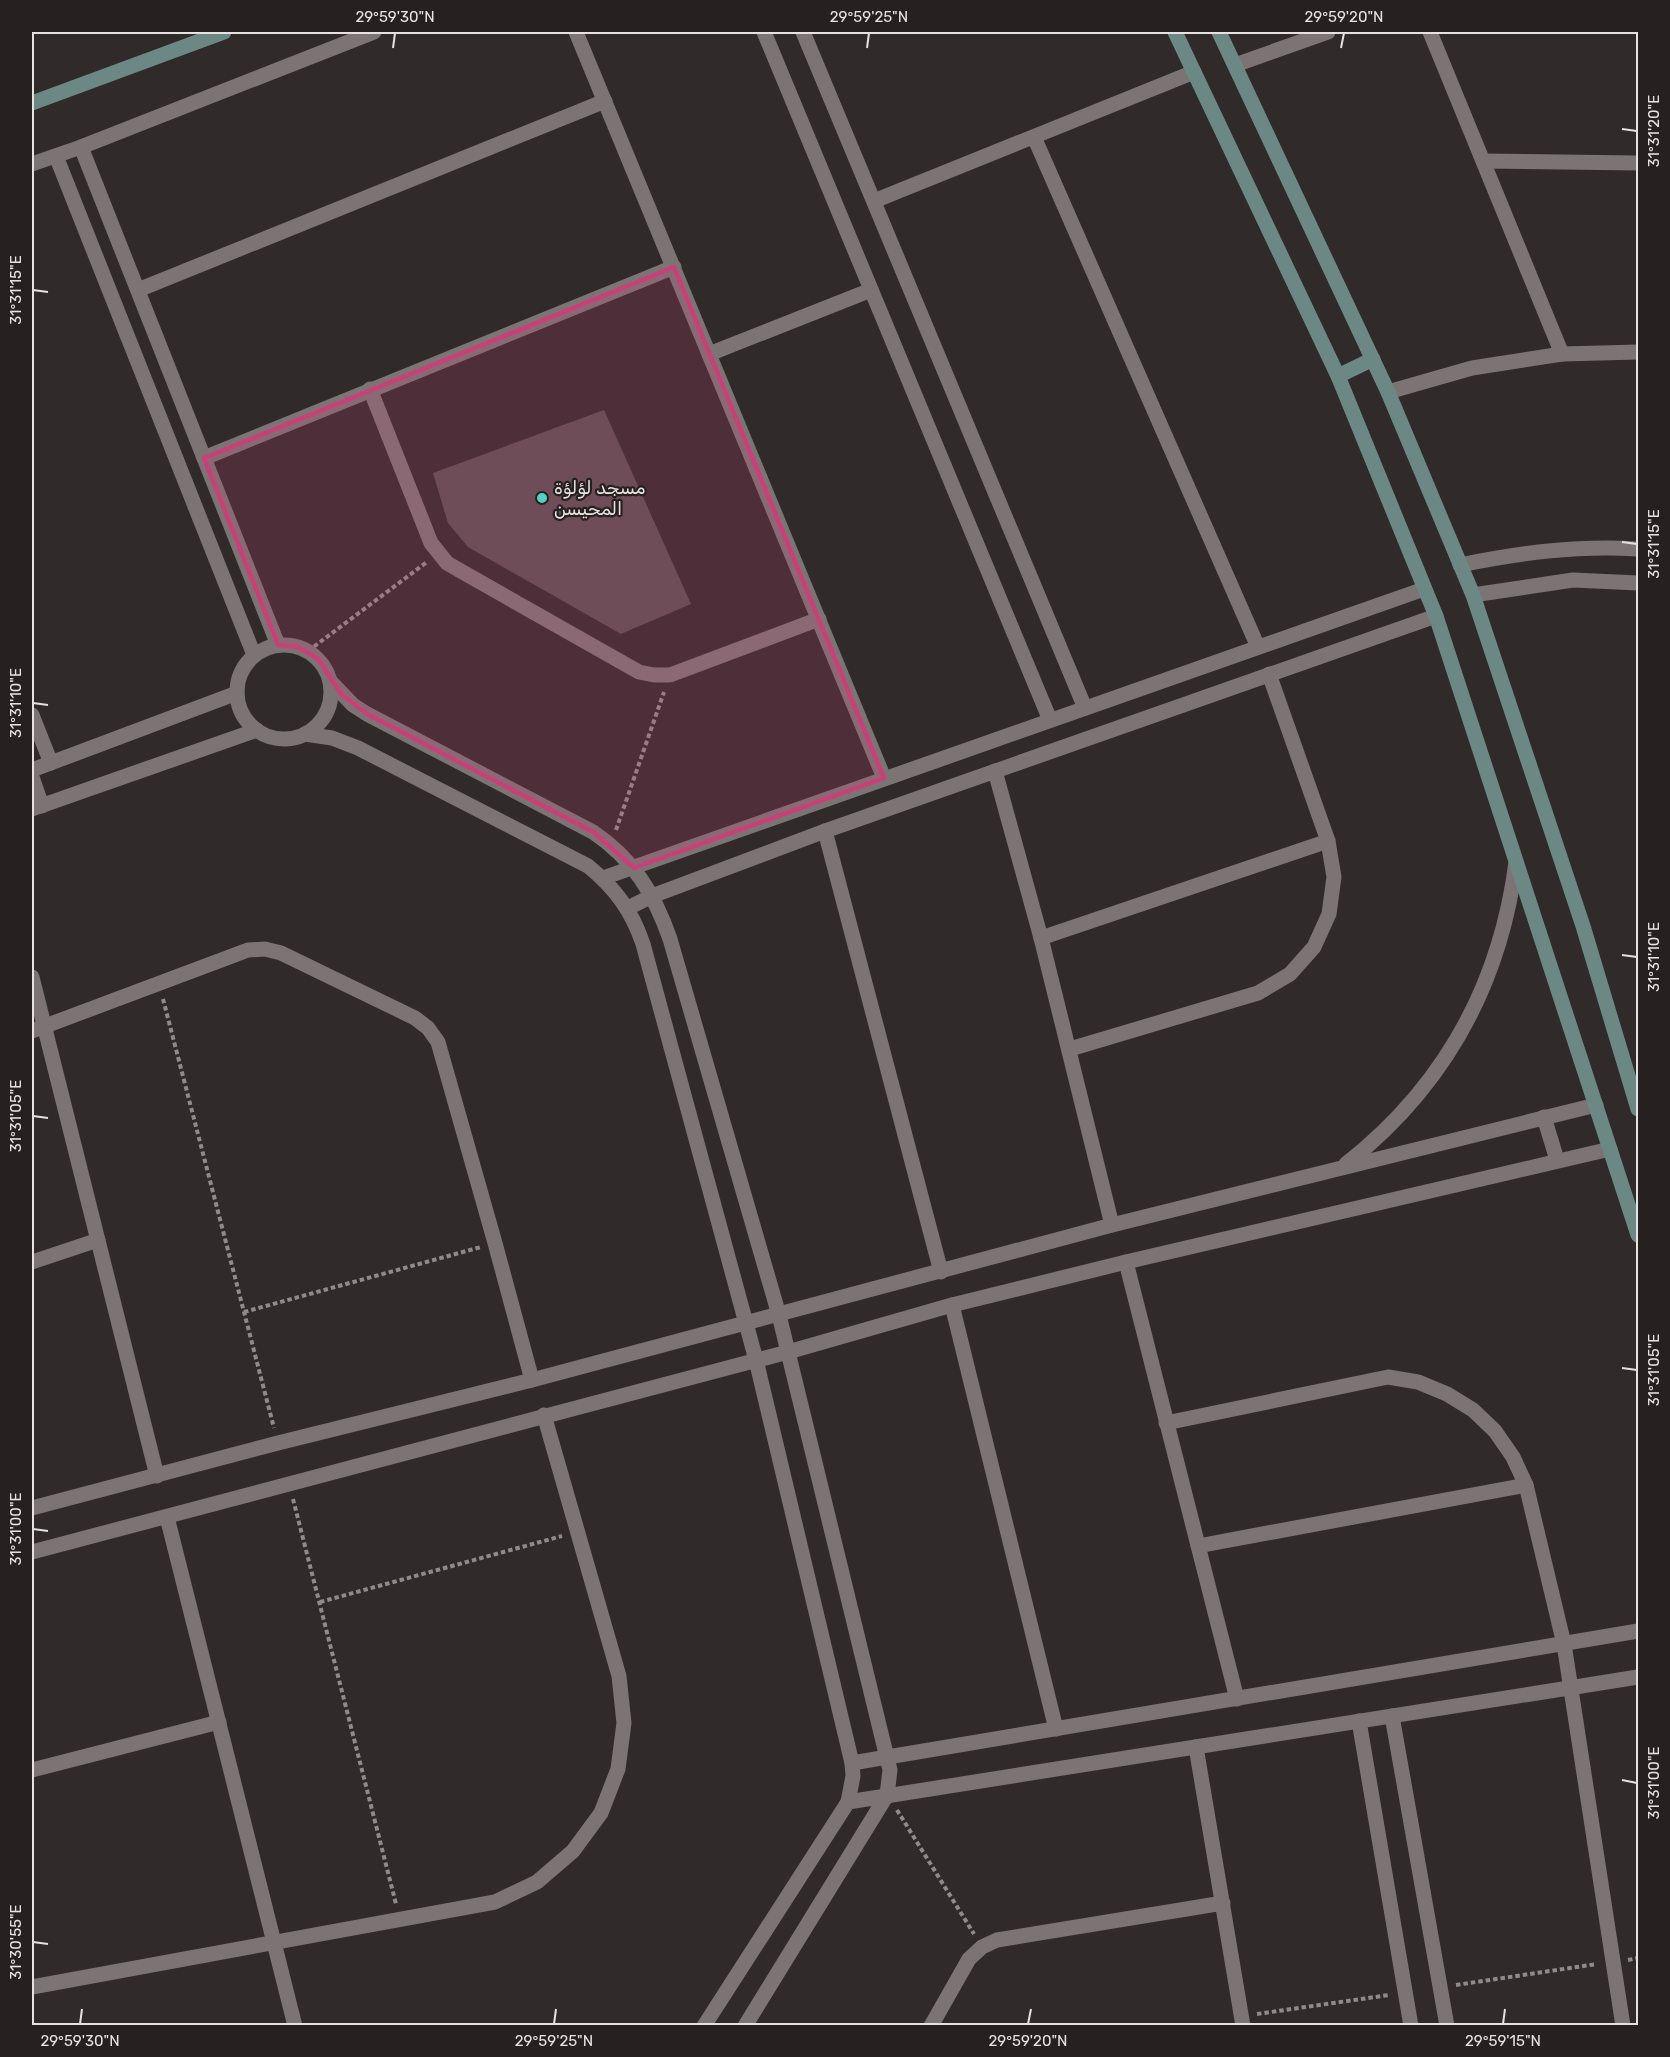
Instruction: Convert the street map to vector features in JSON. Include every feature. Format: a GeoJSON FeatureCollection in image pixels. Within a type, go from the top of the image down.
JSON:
{"type":"FeatureCollection","features":[{"type":"Feature","properties":{"kind":"street"},"geometry":{"type":"LineString","coordinates":[[32,103],[224,32]]}},
{"type":"Feature","properties":{"kind":"street"},"geometry":{"type":"LineString","coordinates":[[32,164],[374,32]]}},
{"type":"Feature","properties":{"kind":"street"},"geometry":{"type":"LineString","coordinates":[[576,32],[884,778]]}},
{"type":"Feature","properties":{"kind":"street"},"geometry":{"type":"LineString","coordinates":[[764,32],[1050,720]]}},
{"type":"Feature","properties":{"kind":"street"},"geometry":{"type":"LineString","coordinates":[[1175,32],[1338,376],[1436,616],[1638,1234]]}},
{"type":"Feature","properties":{"kind":"street"},"geometry":{"type":"LineString","coordinates":[[1219,32],[1388,392],[1473,595],[1583,926],[1638,1109]]}},
{"type":"Feature","properties":{"kind":"street"},"geometry":{"type":"LineString","coordinates":[[1235,65],[1328,32]]}},
{"type":"Feature","properties":{"kind":"street"},"geometry":{"type":"LineString","coordinates":[[1430,32],[1562,354]]}},
{"type":"Feature","properties":{"kind":"street"},"geometry":{"type":"LineString","coordinates":[[807,33],[874,201],[1085,708]]}},
{"type":"Feature","properties":{"kind":"street"},"geometry":{"type":"LineString","coordinates":[[874,201],[1194,72]]}},
{"type":"Feature","properties":{"kind":"street"},"geometry":{"type":"LineString","coordinates":[[138,290],[605,101]]}},
{"type":"Feature","properties":{"kind":"street"},"geometry":{"type":"LineString","coordinates":[[1034,137],[1258,647]]}},
{"type":"Feature","properties":{"kind":"street"},"geometry":{"type":"LineString","coordinates":[[81,147],[278,645]]}},
{"type":"Feature","properties":{"kind":"street"},"geometry":{"type":"LineString","coordinates":[[56,156],[254,655]]}},
{"type":"Feature","properties":{"kind":"street"},"geometry":{"type":"LineString","coordinates":[[1483,161],[1638,163]]}},
{"type":"Feature","properties":{"kind":"street"},"geometry":{"type":"LineString","coordinates":[[204,458],[674,267]]}},
{"type":"Feature","properties":{"kind":"street"},"geometry":{"type":"LineString","coordinates":[[709,354],[872,290]]}},
{"type":"Feature","properties":{"kind":"street"},"geometry":{"type":"LineString","coordinates":[[1388,392],[1472,368],[1562,354],[1638,352]]}},
{"type":"Feature","properties":{"kind":"street"},"geometry":{"type":"LineString","coordinates":[[1338,376],[1373,359]]}},
{"type":"Feature","properties":{"kind":"street"},"geometry":{"type":"LineString","coordinates":[[370,389],[430,543],[438,554],[459,570],[639,672],[670,675],[819,619]]}},
{"type":"Feature","properties":{"kind":"street"},"geometry":{"type":"LineString","coordinates":[[1460,565],[1561,548],[1638,549]]}},
{"type":"Feature","properties":{"kind":"street"},"geometry":{"type":"LineString","coordinates":[[1473,595],[1573,580],[1638,583]]}},
{"type":"Feature","properties":{"kind":"street"},"geometry":{"type":"LineString","coordinates":[[603,878],[1424,589]]}},
{"type":"Feature","properties":{"kind":"street"},"geometry":{"type":"LineString","coordinates":[[628,908],[652,896],[825,831],[1436,616]]}},
{"type":"Feature","properties":{"kind":"street"},"geometry":{"type":"LineString","coordinates":[[278,645],[288,645],[308,651],[318,659],[330,681],[329,706],[324,717],[316,727],[293,738],[281,739],[268,736],[250,725],[240,710],[237,693],[241,672],[254,655],[265,648],[278,645]]}},
{"type":"Feature","properties":{"kind":"street"},"geometry":{"type":"LineString","coordinates":[[1070,1049],[1258,993],[1290,974],[1314,947],[1329,914],[1334,877],[1328,841],[1269,674]]}},
{"type":"Feature","properties":{"kind":"street"},"geometry":{"type":"LineString","coordinates":[[330,681],[353,705],[367,714],[593,832],[611,844],[634,868],[652,896],[670,939],[779,1315],[890,1770],[888,1795],[745,2025]]}},
{"type":"Feature","properties":{"kind":"street"},"geometry":{"type":"LineString","coordinates":[[32,770],[237,693]]}},
{"type":"Feature","properties":{"kind":"street"},"geometry":{"type":"LineString","coordinates":[[32,715],[51,763]]}},
{"type":"Feature","properties":{"kind":"street"},"geometry":{"type":"LineString","coordinates":[[32,777],[37,808],[257,730]]}},
{"type":"Feature","properties":{"kind":"street"},"geometry":{"type":"LineString","coordinates":[[305,734],[332,738],[358,748],[571,857],[603,878],[628,908],[643,944],[756,1360],[852,1763],[852,1783],[848,1802],[704,2025]]}},
{"type":"Feature","properties":{"kind":"street"},"geometry":{"type":"LineString","coordinates":[[995,771],[1070,1049],[1112,1225]]}},
{"type":"Feature","properties":{"kind":"street"},"geometry":{"type":"LineString","coordinates":[[825,831],[941,1272]]}},
{"type":"Feature","properties":{"kind":"street"},"geometry":{"type":"LineString","coordinates":[[1041,938],[1328,841]]}},
{"type":"Feature","properties":{"kind":"street"},"geometry":{"type":"LineString","coordinates":[[1340,1168],[1374,1140],[1413,1101],[1434,1076],[1464,1029],[1483,990],[1495,958],[1512,894],[1516,862]]}},
{"type":"Feature","properties":{"kind":"street"},"geometry":{"type":"LineString","coordinates":[[38,1028],[248,950],[265,949],[291,958],[415,1018],[428,1028],[438,1042],[532,1380]]}},
{"type":"Feature","properties":{"kind":"street"},"geometry":{"type":"LineString","coordinates":[[32,977],[38,1028],[98,1240],[157,1476]]}},
{"type":"Feature","properties":{"kind":"street"},"geometry":{"type":"LineString","coordinates":[[32,1508],[278,1443],[532,1380],[1112,1225],[1596,1105]]}},
{"type":"Feature","properties":{"kind":"street"},"geometry":{"type":"LineString","coordinates":[[1544,1117],[1557,1161]]}},
{"type":"Feature","properties":{"kind":"street"},"geometry":{"type":"LineString","coordinates":[[32,1552],[788,1352],[952,1305],[1610,1149]]}},
{"type":"Feature","properties":{"kind":"street"},"geometry":{"type":"LineString","coordinates":[[32,1262],[98,1240]]}},
{"type":"Feature","properties":{"kind":"street"},"geometry":{"type":"LineString","coordinates":[[1126,1262],[1237,1699]]}},
{"type":"Feature","properties":{"kind":"street"},"geometry":{"type":"LineString","coordinates":[[952,1305],[1056,1729]]}},
{"type":"Feature","properties":{"kind":"street"},"geometry":{"type":"LineString","coordinates":[[1166,1423],[1388,1377],[1418,1382],[1437,1390],[1473,1410],[1495,1431],[1513,1457],[1526,1485],[1564,1644],[1623,2025]]}},
{"type":"Feature","properties":{"kind":"street"},"geometry":{"type":"LineString","coordinates":[[32,1987],[495,1902],[537,1882],[573,1851],[601,1813],[618,1769],[624,1723],[619,1676],[544,1415]]}},
{"type":"Feature","properties":{"kind":"street"},"geometry":{"type":"LineString","coordinates":[[1198,1546],[1526,1485]]}},
{"type":"Feature","properties":{"kind":"street"},"geometry":{"type":"LineString","coordinates":[[167,1517],[295,2025]]}},
{"type":"Feature","properties":{"kind":"street"},"geometry":{"type":"LineString","coordinates":[[852,1763],[1638,1630]]}},
{"type":"Feature","properties":{"kind":"street"},"geometry":{"type":"LineString","coordinates":[[848,1802],[1638,1677]]}},
{"type":"Feature","properties":{"kind":"street"},"geometry":{"type":"LineString","coordinates":[[1392,1716],[1447,2025]]}},
{"type":"Feature","properties":{"kind":"street"},"geometry":{"type":"LineString","coordinates":[[1359,1721],[1411,2025]]}},
{"type":"Feature","properties":{"kind":"street"},"geometry":{"type":"LineString","coordinates":[[32,1770],[219,1722]]}},
{"type":"Feature","properties":{"kind":"street"},"geometry":{"type":"LineString","coordinates":[[1196,1747],[1243,2025]]}},
{"type":"Feature","properties":{"kind":"street"},"geometry":{"type":"LineString","coordinates":[[931,2025],[969,1959],[982,1947],[998,1940],[1222,1903]]}},
{"type":"Feature","properties":{"kind":"path"},"geometry":{"type":"LineString","coordinates":[[308,651],[438,554]]}},
{"type":"Feature","properties":{"kind":"path"},"geometry":{"type":"LineString","coordinates":[[611,844],[670,675]]}},
{"type":"Feature","properties":{"kind":"path"},"geometry":{"type":"LineString","coordinates":[[244,1312],[495,1243]]}},
{"type":"Feature","properties":{"kind":"path"},"geometry":{"type":"LineString","coordinates":[[320,1602],[578,1532]]}},
{"type":"Feature","properties":{"kind":"path"},"geometry":{"type":"LineString","coordinates":[[888,1795],[982,1947]]}},
{"type":"Feature","properties":{"kind":"highlighted area"},"geometry":{"type":"Polygon","coordinates":[[[674,267],[884,778],[634,868],[593,832],[367,714],[341,694],[318,659],[298,647],[278,645],[204,458],[674,267]]]}},
{"type":"Feature","properties":{"kind":"building","name":"مسجد لؤلؤة المحيسن"},"geometry":{"type":"Polygon","coordinates":[[[604,410],[691,604],[621,634],[468,547],[448,523],[433,473],[604,410]]]}},
{"type":"Feature","properties":{"kind":"place","name":"مسجد لؤلؤة المحيسن"},"geometry":{"type":"Point","coordinates":[542,498]}}]}
